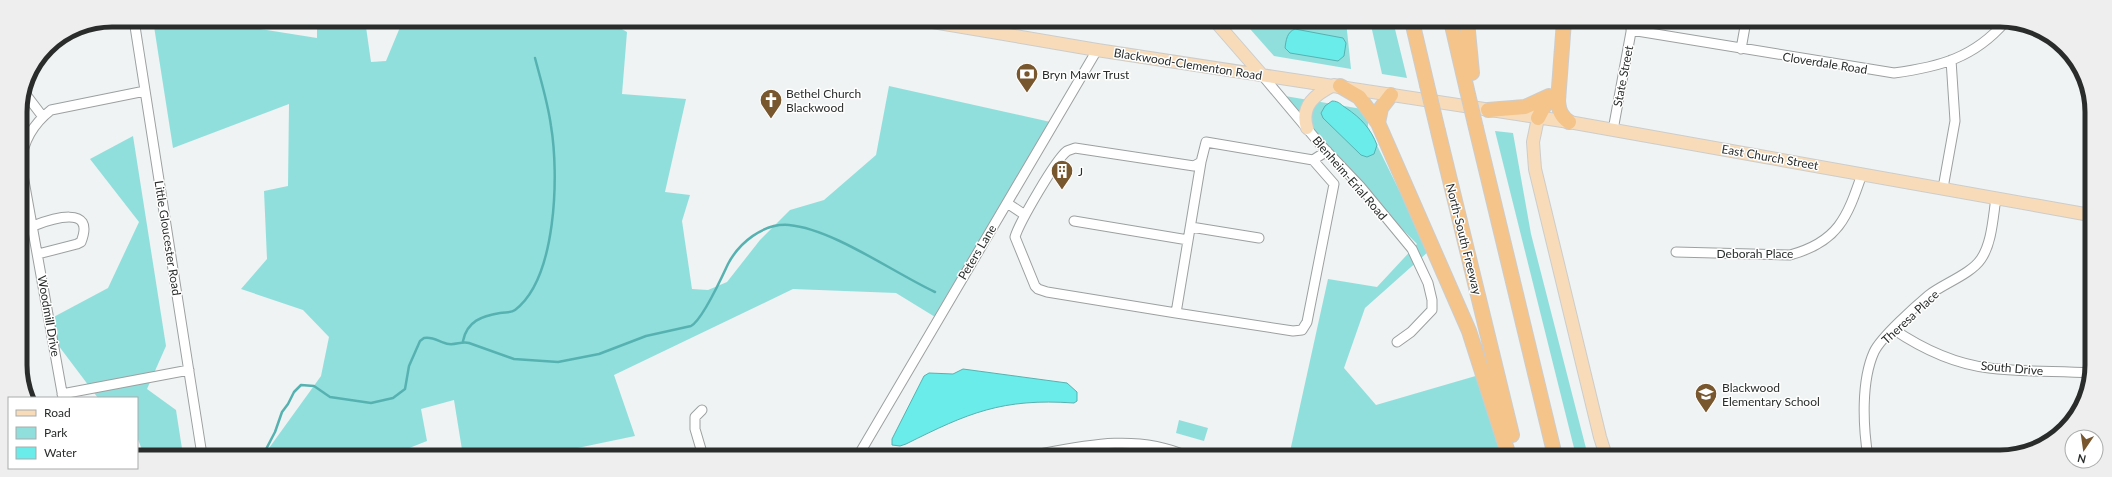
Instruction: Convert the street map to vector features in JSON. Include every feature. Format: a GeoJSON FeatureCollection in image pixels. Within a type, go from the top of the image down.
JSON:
{"type":"FeatureCollection","features":[{"type":"Feature","properties":{"kind":"highway","name":"North-South Freeway"},"geometry":{"type":"LineString","coordinates":[[1413,27],[1516,450]]}},
{"type":"Feature","properties":{"kind":"highway"},"geometry":{"type":"LineString","coordinates":[[1453,27],[1471,91],[1479,127],[1480,148],[1554,450]]}},
{"type":"Feature","properties":{"kind":"highway"},"geometry":{"type":"LineString","coordinates":[[1467,27],[1471,91]]}},
{"type":"Feature","properties":{"kind":"highway"},"geometry":{"type":"LineString","coordinates":[[1563,27],[1558,109],[1562,118],[1569,122]]}},
{"type":"Feature","properties":{"kind":"highway"},"geometry":{"type":"LineString","coordinates":[[1538,118],[1559,79]]}},
{"type":"Feature","properties":{"kind":"highway"},"geometry":{"type":"LineString","coordinates":[[1337,86],[1358,97],[1378,123],[1469,331],[1507,450]]}},
{"type":"Feature","properties":{"kind":"highway"},"geometry":{"type":"LineString","coordinates":[[1378,123],[1381,108],[1391,95]]}},
{"type":"Feature","properties":{"kind":"highway"},"geometry":{"type":"LineString","coordinates":[[1488,110],[1525,107],[1549,96]]}},
{"type":"Feature","properties":{"kind":"main road","name":"Blackwood-Clementon Road"},"geometry":{"type":"LineString","coordinates":[[962,27],[1097,50],[1449,104]]}},
{"type":"Feature","properties":{"kind":"main road","name":"Blenheim-Erial Road"},"geometry":{"type":"LineString","coordinates":[[1220,27],[1262,75]]}},
{"type":"Feature","properties":{"kind":"main road"},"geometry":{"type":"LineString","coordinates":[[1307,128],[1306,115],[1310,102],[1317,94],[1337,86]]}},
{"type":"Feature","properties":{"kind":"main road","name":"East Church Street"},"geometry":{"type":"LineString","coordinates":[[1449,104],[1569,122],[2085,214]]}},
{"type":"Feature","properties":{"kind":"main road"},"geometry":{"type":"LineString","coordinates":[[1538,118],[1533,142],[1535,169],[1604,450]]}},
{"type":"Feature","properties":{"kind":"street","name":"Little Gloucester Road"},"geometry":{"type":"LineString","coordinates":[[135,27],[201,450]]}},
{"type":"Feature","properties":{"kind":"street","name":"State Street"},"geometry":{"type":"LineString","coordinates":[[1613,130],[1632,27]]}},
{"type":"Feature","properties":{"kind":"street","name":"Cloverdale Road"},"geometry":{"type":"LineString","coordinates":[[1637,27],[1741,49],[1894,74],[1918,70],[1951,60],[1975,50],[1996,33],[2001,27]]}},
{"type":"Feature","properties":{"kind":"street"},"geometry":{"type":"LineString","coordinates":[[1741,49],[1745,27]]}},
{"type":"Feature","properties":{"kind":"street","name":"Peters Lane"},"geometry":{"type":"LineString","coordinates":[[862,450],[1097,50]]}},
{"type":"Feature","properties":{"kind":"street"},"geometry":{"type":"LineString","coordinates":[[1943,188],[1954,121],[1955,103],[1951,60]]}},
{"type":"Feature","properties":{"kind":"street","name":"Blenheim-Erial Road"},"geometry":{"type":"LineString","coordinates":[[1262,75],[1327,151],[1360,186],[1412,249],[1428,283],[1432,300],[1430,314],[1397,342]]}},
{"type":"Feature","properties":{"kind":"street","name":"Woodmill Drive"},"geometry":{"type":"LineString","coordinates":[[27,135],[50,110],[145,91]]}},
{"type":"Feature","properties":{"kind":"street"},"geometry":{"type":"LineString","coordinates":[[29,98],[43,117]]}},
{"type":"Feature","properties":{"kind":"street"},"geometry":{"type":"LineString","coordinates":[[1176,313],[1201,162],[1206,142],[1313,160],[1334,184]]}},
{"type":"Feature","properties":{"kind":"street"},"geometry":{"type":"LineString","coordinates":[[1201,162],[1194,166],[1075,148],[1067,151],[1059,160],[1026,215],[1015,237],[1035,286],[1038,289],[1047,292],[1293,331],[1302,330],[1307,322],[1334,184],[1347,173]]}},
{"type":"Feature","properties":{"kind":"street"},"geometry":{"type":"LineString","coordinates":[[1313,160],[1327,151]]}},
{"type":"Feature","properties":{"kind":"street","name":"Deborah Place"},"geometry":{"type":"LineString","coordinates":[[1676,252],[1790,255],[1807,250],[1834,233],[1843,221],[1853,202],[1862,174]]}},
{"type":"Feature","properties":{"kind":"street","name":"Woodmill Drive"},"geometry":{"type":"LineString","coordinates":[[27,197],[63,396]]}},
{"type":"Feature","properties":{"kind":"street","name":"Theresa Place"},"geometry":{"type":"LineString","coordinates":[[1867,450],[1864,409],[1868,374],[1875,351],[1893,329],[1929,295],[1980,262],[1988,241],[1996,198]]}},
{"type":"Feature","properties":{"kind":"street"},"geometry":{"type":"LineString","coordinates":[[1007,203],[1026,215]]}},
{"type":"Feature","properties":{"kind":"street"},"geometry":{"type":"LineString","coordinates":[[33,226],[46,220],[69,216],[79,219],[83,223],[84,228],[81,242],[38,254]]}},
{"type":"Feature","properties":{"kind":"street"},"geometry":{"type":"LineString","coordinates":[[1074,222],[1188,240]]}},
{"type":"Feature","properties":{"kind":"street"},"geometry":{"type":"LineString","coordinates":[[1190,226],[1259,238]]}},
{"type":"Feature","properties":{"kind":"street","name":"South Drive"},"geometry":{"type":"LineString","coordinates":[[1893,329],[1916,344],[1947,357],[1988,368],[2085,373]]}},
{"type":"Feature","properties":{"kind":"street"},"geometry":{"type":"LineString","coordinates":[[63,396],[189,370]]}},
{"type":"Feature","properties":{"kind":"street"},"geometry":{"type":"LineString","coordinates":[[701,450],[695,429],[695,417],[702,410]]}},
{"type":"Feature","properties":{"kind":"street"},"geometry":{"type":"LineString","coordinates":[[1059,450],[1119,442],[1156,445],[1170,450]]}},
{"type":"Feature","properties":{"kind":"green space"},"geometry":{"type":"Polygon","coordinates":[[[154,27],[248,27],[317,38],[317,27],[366,27],[371,62],[386,61],[400,27],[618,27],[627,32],[622,94],[686,99],[665,192],[690,195],[682,221],[692,289],[708,290],[727,282],[760,240],[790,210],[824,200],[876,155],[889,86],[1055,123],[940,320],[896,293],[793,289],[614,375],[635,436],[568,450],[462,450],[454,400],[421,409],[427,441],[404,450],[268,450],[321,376],[329,337],[303,310],[241,289],[267,259],[264,191],[288,186],[289,104],[173,148],[154,27]]]}},
{"type":"Feature","properties":{"kind":"green space"},"geometry":{"type":"Polygon","coordinates":[[[1248,27],[1347,27],[1351,69],[1274,56],[1248,27]]]}},
{"type":"Feature","properties":{"kind":"green space"},"geometry":{"type":"Polygon","coordinates":[[[1371,27],[1394,27],[1407,78],[1382,74],[1371,27]]]}},
{"type":"Feature","properties":{"kind":"green space"},"geometry":{"type":"Polygon","coordinates":[[[1279,95],[1368,110],[1368,127],[1429,251],[1365,308],[1344,368],[1376,405],[1479,375],[1480,371],[1500,450],[1290,450],[1328,279],[1377,287],[1417,244],[1360,186],[1279,95]]]}},
{"type":"Feature","properties":{"kind":"green space"},"geometry":{"type":"Polygon","coordinates":[[[1495,131],[1513,133],[1531,234],[1586,450],[1575,450],[1495,131]]]}},
{"type":"Feature","properties":{"kind":"green space"},"geometry":{"type":"Polygon","coordinates":[[[133,136],[166,346],[147,389],[176,410],[182,450],[142,450],[138,440],[138,397],[97,397],[52,337],[48,320],[108,288],[139,222],[90,159],[133,136]]]}},
{"type":"Feature","properties":{"kind":"green space"},"geometry":{"type":"Polygon","coordinates":[[[1179,420],[1208,428],[1204,441],[1176,433],[1179,420]]]}},
{"type":"Feature","properties":{"kind":"water"},"geometry":{"type":"Polygon","coordinates":[[[1295,29],[1343,38],[1346,43],[1344,56],[1338,61],[1290,53],[1285,48],[1287,37],[1292,30],[1295,29]]]}},
{"type":"Feature","properties":{"kind":"water"},"geometry":{"type":"Polygon","coordinates":[[[1332,101],[1340,103],[1365,124],[1377,145],[1374,154],[1367,157],[1361,155],[1323,118],[1321,113],[1325,106],[1332,101]]]}},
{"type":"Feature","properties":{"kind":"water"},"geometry":{"type":"Polygon","coordinates":[[[963,369],[1067,383],[1077,392],[1077,401],[1074,403],[1026,403],[986,410],[948,424],[906,444],[900,446],[892,445],[892,439],[924,376],[929,373],[953,374],[963,369]]]}},
{"type":"Feature","properties":{"kind":"waterway"},"geometry":{"type":"LineString","coordinates":[[463,341],[468,329],[476,321],[487,316],[515,310],[529,295],[539,274],[547,250],[552,224],[555,170],[548,109],[535,58]]}},
{"type":"Feature","properties":{"kind":"waterway"},"geometry":{"type":"LineString","coordinates":[[266,450],[275,432],[282,412],[294,392],[301,385],[314,386],[330,397],[371,403],[393,398],[405,389],[409,366],[420,341],[424,338],[431,338],[449,344],[464,342],[469,343],[514,359],[558,362],[599,354],[646,336],[691,326],[701,316],[733,256],[745,242],[761,231],[770,227],[789,225],[806,228],[825,234],[935,292]]}},
{"type":"Feature","properties":{"kind":"place","name":"Bryn Mawr Trust"},"geometry":{"type":"Point","coordinates":[1027,94]}},
{"type":"Feature","properties":{"kind":"place","name":"Bethel Church Blackwood"},"geometry":{"type":"Point","coordinates":[771,120]}},
{"type":"Feature","properties":{"kind":"place","name":"J"},"geometry":{"type":"Point","coordinates":[1062,190]}},
{"type":"Feature","properties":{"kind":"place","name":"Blackwood Elementary School"},"geometry":{"type":"Point","coordinates":[1706,414]}}]}
